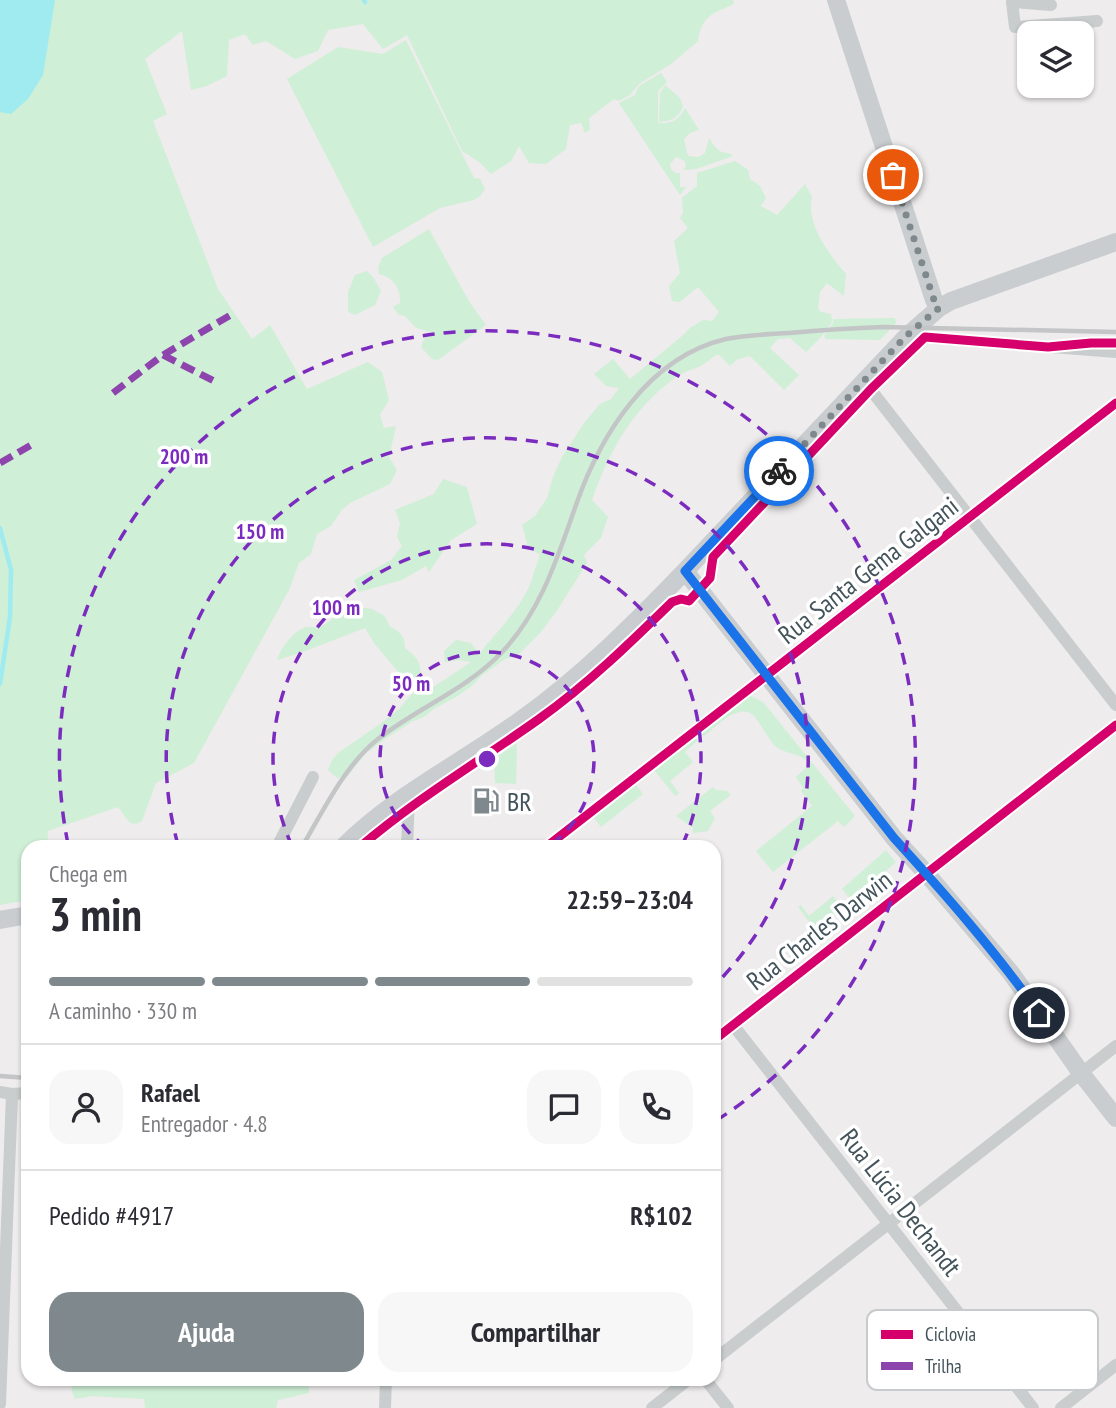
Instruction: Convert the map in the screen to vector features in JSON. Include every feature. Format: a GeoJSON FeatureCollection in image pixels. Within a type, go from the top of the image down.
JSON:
{"type":"FeatureCollection","features":[{"type":"Feature","properties":{"kind":"main road"},"geometry":{"type":"LineString","coordinates":[[836,0],[934,300],[939,308]]}},
{"type":"Feature","properties":{"kind":"main road"},"geometry":{"type":"LineString","coordinates":[[351,840],[409,794],[522,719],[614,643],[906,336],[939,308],[967,294],[1116,242]]}},
{"type":"Feature","properties":{"kind":"main road"},"geometry":{"type":"LineString","coordinates":[[685,571],[894,838],[1011,973],[1116,1118]]}},
{"type":"Feature","properties":{"kind":"main road"},"geometry":{"type":"LineString","coordinates":[[0,919],[21,916]]}},
{"type":"Feature","properties":{"kind":"street"},"geometry":{"type":"LineString","coordinates":[[1017,27],[1014,27],[1013,2],[1050,3],[1052,21]]}},
{"type":"Feature","properties":{"kind":"street"},"geometry":{"type":"LineString","coordinates":[[906,336],[1116,352]]}},
{"type":"Feature","properties":{"kind":"street"},"geometry":{"type":"LineString","coordinates":[[864,381],[1116,705]]}},
{"type":"Feature","properties":{"kind":"street","name":"Rua Santa Gema Galgani"},"geometry":{"type":"LineString","coordinates":[[555,840],[1116,403]]}},
{"type":"Feature","properties":{"kind":"street","name":"Rua Charles Darwin"},"geometry":{"type":"LineString","coordinates":[[721,1034],[1116,725]]}},
{"type":"Feature","properties":{"kind":"street"},"geometry":{"type":"LineString","coordinates":[[281,840],[313,776]]}},
{"type":"Feature","properties":{"kind":"street"},"geometry":{"type":"LineString","coordinates":[[407,840],[409,794]]}},
{"type":"Feature","properties":{"kind":"street","name":"Rua Lúcia Dechandt"},"geometry":{"type":"LineString","coordinates":[[733,1025],[957,1310]]}},
{"type":"Feature","properties":{"kind":"street"},"geometry":{"type":"LineString","coordinates":[[721,1355],[1116,1046]]}},
{"type":"Feature","properties":{"kind":"street"},"geometry":{"type":"LineString","coordinates":[[0,1404],[6,1093]]}},
{"type":"Feature","properties":{"kind":"street"},"geometry":{"type":"LineString","coordinates":[[1098,1379],[1116,1365]]}},
{"type":"Feature","properties":{"kind":"street"},"geometry":{"type":"LineString","coordinates":[[385,1408],[386,1386]]}},
{"type":"Feature","properties":{"kind":"street"},"geometry":{"type":"LineString","coordinates":[[652,1408],[680,1386]]}},
{"type":"Feature","properties":{"kind":"street"},"geometry":{"type":"LineString","coordinates":[[711,1386],[728,1408]]}},
{"type":"Feature","properties":{"kind":"street","name":"Rua Lúcia Dechandt"},"geometry":{"type":"LineString","coordinates":[[1019,1390],[1033,1408]]}},
{"type":"Feature","properties":{"kind":"street"},"geometry":{"type":"LineString","coordinates":[[1061,1408],[1084,1390]]}},
{"type":"Feature","properties":{"kind":"green space"},"geometry":{"type":"Polygon","coordinates":[[[0,0],[733,0],[734,4],[709,16],[702,26],[698,41],[671,64],[639,84],[630,95],[619,101],[614,99],[589,118],[590,130],[585,133],[581,123],[570,125],[566,149],[546,164],[529,163],[519,146],[511,161],[491,174],[462,151],[407,35],[383,49],[363,24],[328,30],[318,51],[295,59],[266,41],[253,45],[245,34],[229,40],[227,76],[191,90],[182,31],[145,59],[167,114],[153,121],[218,289],[252,339],[270,325],[307,389],[368,362],[382,372],[389,400],[380,415],[384,428],[396,426],[389,457],[397,470],[390,484],[350,503],[331,526],[317,534],[311,554],[299,563],[289,590],[194,763],[156,783],[142,821],[130,823],[118,807],[48,831],[47,840],[21,840],[21,901],[0,905],[0,0]]]}},
{"type":"Feature","properties":{"kind":"green space"},"geometry":{"type":"Polygon","coordinates":[[[406,40],[474,178],[480,179],[485,189],[474,200],[440,208],[373,247],[287,79],[338,47],[383,54],[406,40]]]}},
{"type":"Feature","properties":{"kind":"green space"},"geometry":{"type":"Polygon","coordinates":[[[661,73],[667,82],[658,94],[658,123],[674,120],[685,108],[699,130],[684,139],[688,156],[699,157],[705,153],[709,138],[719,151],[733,156],[696,169],[684,170],[685,161],[676,157],[670,164],[671,169],[680,173],[680,187],[686,187],[680,195],[619,103],[635,95],[639,86],[661,73]]]}},
{"type":"Feature","properties":{"kind":"green space"},"geometry":{"type":"Polygon","coordinates":[[[665,85],[680,98],[683,107],[674,118],[659,122],[660,93],[665,85]]]}},
{"type":"Feature","properties":{"kind":"green space"},"geometry":{"type":"Polygon","coordinates":[[[735,161],[748,170],[750,179],[760,186],[766,198],[761,206],[777,215],[805,184],[812,197],[815,228],[826,249],[846,274],[844,296],[827,283],[820,292],[818,309],[831,314],[832,322],[806,352],[790,338],[778,339],[770,348],[799,375],[784,390],[750,356],[738,359],[730,366],[718,354],[701,366],[679,375],[661,389],[647,402],[624,432],[606,464],[592,500],[608,517],[601,538],[584,555],[587,563],[540,633],[518,655],[505,659],[456,697],[385,739],[365,754],[348,776],[337,778],[328,770],[338,753],[399,709],[415,692],[429,690],[471,662],[445,662],[444,651],[456,640],[471,643],[479,654],[519,605],[529,587],[540,555],[528,547],[522,525],[535,516],[547,498],[562,457],[584,423],[600,404],[611,399],[619,388],[606,386],[594,374],[613,359],[630,379],[690,328],[703,320],[712,321],[719,312],[698,287],[680,302],[672,301],[669,286],[680,273],[674,241],[688,228],[680,218],[683,213],[682,198],[697,186],[697,173],[735,161]]]}},
{"type":"Feature","properties":{"kind":"green space"},"geometry":{"type":"Polygon","coordinates":[[[429,229],[470,303],[486,325],[438,360],[432,359],[421,347],[431,332],[416,328],[405,316],[399,315],[393,307],[400,303],[397,288],[392,281],[379,274],[378,268],[382,258],[429,229]]]}},
{"type":"Feature","properties":{"kind":"green space"},"geometry":{"type":"Polygon","coordinates":[[[367,271],[381,291],[375,305],[355,315],[348,312],[348,292],[355,275],[367,271]]]}},
{"type":"Feature","properties":{"kind":"green space"},"geometry":{"type":"Polygon","coordinates":[[[895,318],[896,323],[880,340],[826,339],[824,336],[833,319],[895,318]]]}},
{"type":"Feature","properties":{"kind":"green space"},"geometry":{"type":"Polygon","coordinates":[[[443,479],[467,487],[477,524],[451,540],[429,572],[426,566],[402,580],[359,592],[354,580],[391,560],[402,546],[397,537],[400,523],[395,510],[434,494],[443,479]]]}},
{"type":"Feature","properties":{"kind":"green space"},"geometry":{"type":"Polygon","coordinates":[[[348,606],[372,609],[385,616],[390,627],[401,635],[405,648],[418,661],[420,679],[410,682],[405,680],[365,628],[277,660],[285,645],[297,632],[306,627],[324,625],[338,610],[348,606]]]}},
{"type":"Feature","properties":{"kind":"green space"},"geometry":{"type":"Polygon","coordinates":[[[740,696],[751,696],[763,702],[855,816],[844,827],[838,821],[773,872],[756,851],[812,806],[801,791],[803,788],[796,777],[808,762],[774,745],[755,717],[749,713],[735,713],[704,736],[699,732],[740,696]]]}},
{"type":"Feature","properties":{"kind":"green space"},"geometry":{"type":"Polygon","coordinates":[[[694,736],[698,740],[685,752],[693,762],[670,781],[679,793],[675,796],[654,770],[694,736]]]}},
{"type":"Feature","properties":{"kind":"green space"},"geometry":{"type":"Polygon","coordinates":[[[517,743],[516,784],[495,783],[494,759],[517,743]]]}},
{"type":"Feature","properties":{"kind":"green space"},"geometry":{"type":"Polygon","coordinates":[[[633,781],[643,794],[601,827],[591,814],[633,781]]]}},
{"type":"Feature","properties":{"kind":"green space"},"geometry":{"type":"Polygon","coordinates":[[[713,787],[731,795],[710,811],[715,818],[708,831],[693,833],[693,828],[676,816],[713,787]]]}},
{"type":"Feature","properties":{"kind":"green space"},"geometry":{"type":"Polygon","coordinates":[[[886,850],[896,862],[852,901],[842,889],[886,850]]]}},
{"type":"Feature","properties":{"kind":"green space"},"geometry":{"type":"Polygon","coordinates":[[[833,896],[842,908],[815,930],[798,907],[801,905],[809,916],[833,896]]]}},
{"type":"Feature","properties":{"kind":"green space"},"geometry":{"type":"Polygon","coordinates":[[[72,1386],[309,1386],[309,1393],[278,1400],[276,1408],[145,1408],[144,1399],[92,1396],[75,1399],[72,1386]]]}},
{"type":"Feature","properties":{"kind":"water"},"geometry":{"type":"Polygon","coordinates":[[[0,0],[55,0],[43,75],[28,99],[11,114],[0,112],[0,0]]]}},
{"type":"Feature","properties":{"kind":"waterway"},"geometry":{"type":"LineString","coordinates":[[0,528],[11,570],[10,617],[0,684]]}},
{"type":"Feature","properties":{"kind":"railway"},"geometry":{"type":"LineString","coordinates":[[306,840],[336,789],[366,750],[393,728],[474,676],[503,651],[516,635],[547,582],[586,479],[613,427],[651,381],[673,363],[698,348],[726,339],[825,330],[884,327],[1116,332]]}},
{"type":"Feature","properties":{"kind":"railway"},"geometry":{"type":"LineString","coordinates":[[0,1076],[21,1078]]}},
{"type":"Feature","properties":{"kind":"marked path"},"geometry":{"type":"LineString","coordinates":[[113,393],[163,355],[234,313]]}},
{"type":"Feature","properties":{"kind":"marked path"},"geometry":{"type":"LineString","coordinates":[[163,355],[216,382]]}},
{"type":"Feature","properties":{"kind":"marked path"},"geometry":{"type":"LineString","coordinates":[[0,463],[33,444]]}},
{"type":"Feature","properties":{"kind":"cycle path"},"geometry":{"type":"LineString","coordinates":[[368,840],[426,796],[575,692],[672,602],[681,599],[689,601],[710,578],[713,557],[871,389],[925,337],[1048,347],[1116,343]]}},
{"type":"Feature","properties":{"kind":"cycle path"},"geometry":{"type":"LineString","coordinates":[[555,840],[1116,403]]}},
{"type":"Feature","properties":{"kind":"cycle path"},"geometry":{"type":"LineString","coordinates":[[721,1035],[1116,725]]}},
{"type":"Feature","properties":{"kind":"way so far"},"geometry":{"type":"LineString","coordinates":[[779,471],[906,336],[939,308],[934,300],[893,175]]}},
{"type":"Feature","properties":{"kind":"place","name":"BR"},"geometry":{"type":"Point","coordinates":[486,801]}},
{"type":"Feature","properties":{"kind":"route"},"geometry":{"type":"LineString","coordinates":[[779,471],[685,571],[894,838],[1011,973],[1039,1013]]}}]}
